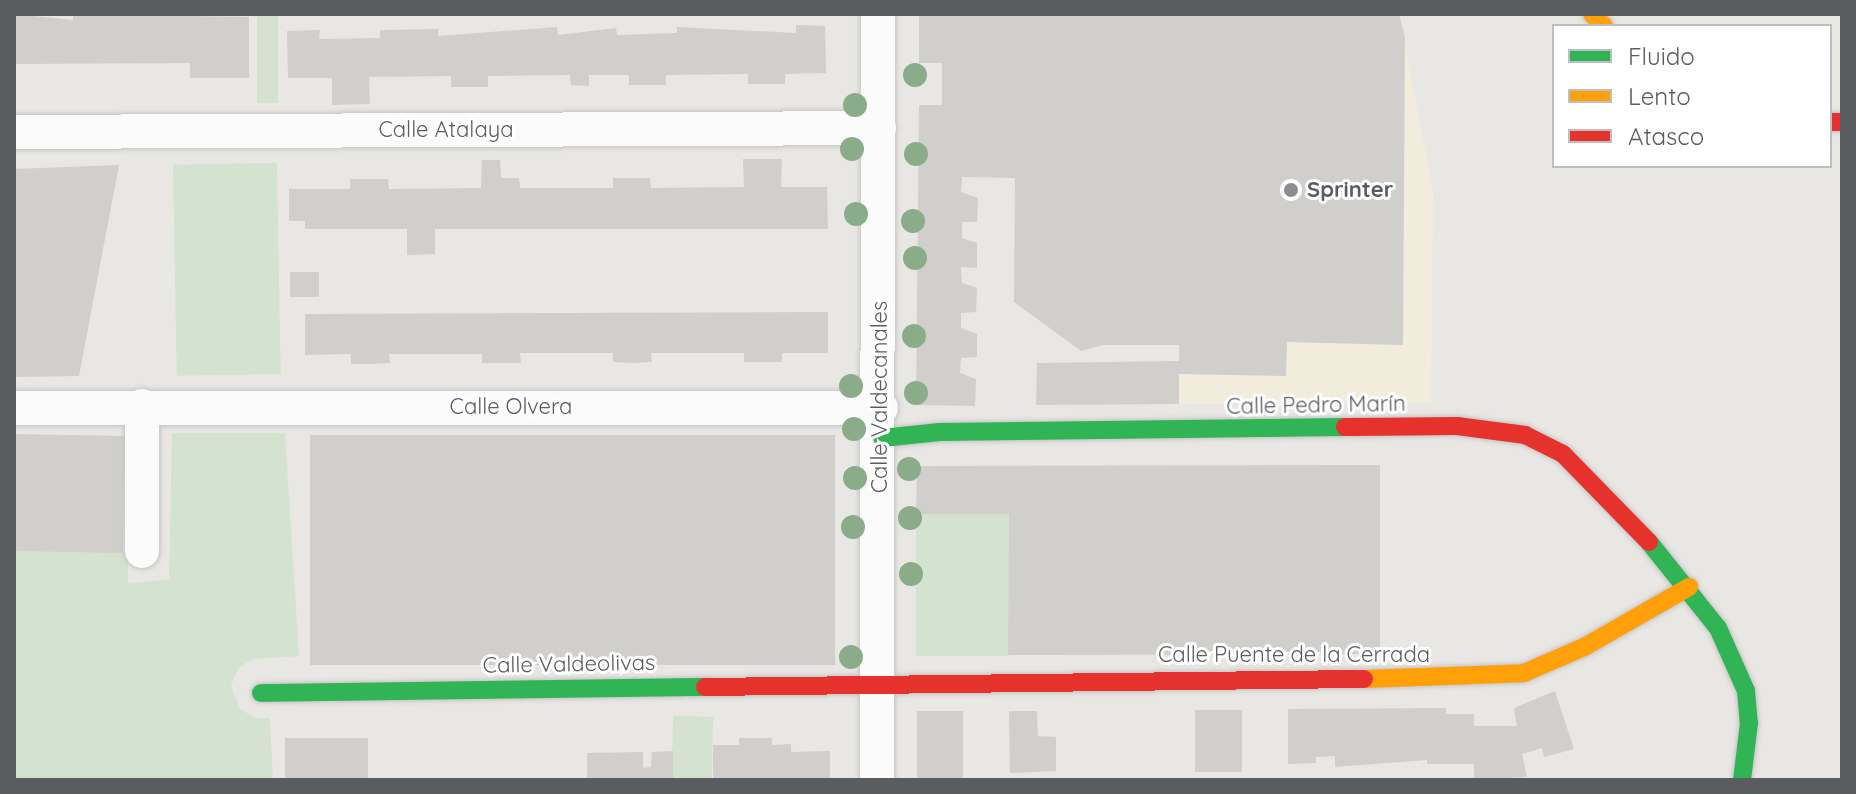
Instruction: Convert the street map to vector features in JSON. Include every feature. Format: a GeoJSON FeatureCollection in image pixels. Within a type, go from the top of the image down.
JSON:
{"type":"FeatureCollection","features":[{"type":"Feature","properties":{"kind":"street","name":"Calle Valdecanales"},"geometry":{"type":"LineString","coordinates":[[877,780],[881,423],[878,14]]}},
{"type":"Feature","properties":{"kind":"street","name":"Calle Atalaya"},"geometry":{"type":"LineString","coordinates":[[14,132],[879,128]]}},
{"type":"Feature","properties":{"kind":"street","name":"Calle Olvera"},"geometry":{"type":"LineString","coordinates":[[14,408],[142,406],[881,423]]}},
{"type":"Feature","properties":{"kind":"street"},"geometry":{"type":"LineString","coordinates":[[142,406],[142,551]]}},
{"type":"Feature","properties":{"kind":"street","name":"Calle Pedro Marín"},"geometry":{"type":"LineString","coordinates":[[881,423],[940,432],[1457,426],[1503,430],[1546,443],[1580,467],[1689,587],[1718,628],[1746,691],[1749,723],[1742,780]]}},
{"type":"Feature","properties":{"kind":"street","name":"Calle Puente de la Cerrada"},"geometry":{"type":"LineString","coordinates":[[877,682],[1501,677],[1524,673],[1586,646],[1689,587]]}},
{"type":"Feature","properties":{"kind":"street","name":"Calle Valdeolivas"},"geometry":{"type":"LineString","coordinates":[[261,693],[877,682]]}},
{"type":"Feature","properties":{"kind":"shaded area","name":"Sprinter"},"geometry":{"type":"Polygon","coordinates":[[[1178,14],[1399,14],[1433,191],[1431,403],[1179,404],[1178,14]]]}},
{"type":"Feature","properties":{"kind":"green space"},"geometry":{"type":"Polygon","coordinates":[[[257,14],[278,14],[278,103],[257,103],[257,14]]]}},
{"type":"Feature","properties":{"kind":"green space"},"geometry":{"type":"Polygon","coordinates":[[[277,163],[281,374],[177,376],[173,165],[277,163]]]}},
{"type":"Feature","properties":{"kind":"green space"},"geometry":{"type":"Polygon","coordinates":[[[172,433],[285,433],[299,656],[252,659],[239,668],[231,685],[240,709],[256,718],[270,718],[273,780],[14,780],[14,551],[128,552],[128,584],[169,579],[172,433]]]}},
{"type":"Feature","properties":{"kind":"green space"},"geometry":{"type":"Polygon","coordinates":[[[916,514],[1009,514],[1009,656],[916,656],[916,514]]]}},
{"type":"Feature","properties":{"kind":"green space"},"geometry":{"type":"Polygon","coordinates":[[[673,716],[713,717],[712,780],[672,780],[673,716]]]}},
{"type":"Feature","properties":{"kind":"building"},"geometry":{"type":"Polygon","coordinates":[[[14,14],[73,20],[73,14],[249,17],[249,78],[190,78],[190,63],[14,64],[14,14]]]}},
{"type":"Feature","properties":{"kind":"building"},"geometry":{"type":"Polygon","coordinates":[[[919,14],[1399,14],[1405,38],[1403,345],[1287,342],[1286,376],[1179,374],[1179,404],[1036,405],[1037,363],[1179,361],[1179,345],[1103,345],[1081,351],[1014,302],[1015,178],[962,177],[961,192],[978,198],[977,222],[962,222],[962,238],[977,243],[977,268],[961,267],[962,283],[977,288],[976,312],[961,313],[961,328],[977,334],[977,357],[961,358],[960,373],[976,379],[975,406],[916,405],[919,105],[942,105],[942,63],[919,63],[919,14]]]}},
{"type":"Feature","properties":{"kind":"building"},"geometry":{"type":"Polygon","coordinates":[[[796,25],[825,26],[826,73],[785,74],[785,84],[748,84],[748,74],[666,75],[666,85],[629,85],[629,75],[589,75],[589,86],[571,85],[570,75],[488,76],[488,87],[451,87],[451,76],[369,77],[370,104],[332,105],[332,78],[288,78],[287,31],[320,30],[319,39],[380,38],[380,30],[438,29],[438,36],[557,27],[558,35],[616,28],[617,35],[677,33],[677,27],[796,33],[796,25]]]}},
{"type":"Feature","properties":{"kind":"building"},"geometry":{"type":"Polygon","coordinates":[[[743,159],[782,159],[781,187],[827,187],[828,229],[435,229],[435,254],[407,255],[407,229],[305,229],[305,221],[289,221],[289,189],[350,189],[350,179],[388,179],[389,189],[481,188],[482,160],[500,160],[501,178],[519,178],[520,188],[613,188],[613,178],[650,178],[651,188],[744,187],[743,159]]]}},
{"type":"Feature","properties":{"kind":"building"},"geometry":{"type":"Polygon","coordinates":[[[119,165],[79,376],[14,377],[14,169],[119,165]]]}},
{"type":"Feature","properties":{"kind":"building"},"geometry":{"type":"Polygon","coordinates":[[[290,272],[319,272],[319,297],[290,297],[290,272]]]}},
{"type":"Feature","properties":{"kind":"building"},"geometry":{"type":"Polygon","coordinates":[[[828,312],[828,353],[782,353],[782,362],[744,362],[744,353],[651,353],[652,362],[632,363],[613,362],[613,353],[520,353],[521,363],[482,363],[482,354],[389,354],[390,363],[370,364],[351,364],[351,354],[305,355],[305,314],[828,312]]]}},
{"type":"Feature","properties":{"kind":"building"},"geometry":{"type":"Polygon","coordinates":[[[14,434],[125,436],[123,553],[14,551],[14,434]]]}},
{"type":"Feature","properties":{"kind":"building"},"geometry":{"type":"Polygon","coordinates":[[[310,435],[835,435],[835,665],[310,665],[310,435]]]}},
{"type":"Feature","properties":{"kind":"building"},"geometry":{"type":"Polygon","coordinates":[[[1380,465],[1380,654],[1008,655],[1009,514],[916,514],[917,466],[1380,465]]]}},
{"type":"Feature","properties":{"kind":"building"},"geometry":{"type":"Polygon","coordinates":[[[1555,691],[1574,749],[1544,757],[1542,748],[1522,754],[1527,777],[1474,780],[1474,764],[1427,764],[1427,760],[1335,767],[1335,756],[1316,757],[1316,763],[1288,764],[1288,709],[1446,708],[1446,714],[1474,714],[1474,726],[1517,726],[1514,708],[1555,691]]]}},
{"type":"Feature","properties":{"kind":"building"},"geometry":{"type":"Polygon","coordinates":[[[1195,710],[1242,710],[1242,772],[1195,772],[1195,710]]]}},
{"type":"Feature","properties":{"kind":"building"},"geometry":{"type":"Polygon","coordinates":[[[917,711],[963,711],[963,780],[917,780],[917,711]]]}},
{"type":"Feature","properties":{"kind":"building"},"geometry":{"type":"Polygon","coordinates":[[[1009,711],[1037,711],[1038,736],[1056,737],[1056,771],[1010,773],[1009,711]]]}},
{"type":"Feature","properties":{"kind":"building"},"geometry":{"type":"Polygon","coordinates":[[[285,738],[368,738],[368,780],[285,780],[285,738]]]}},
{"type":"Feature","properties":{"kind":"building"},"geometry":{"type":"Polygon","coordinates":[[[739,738],[772,738],[772,745],[791,744],[791,752],[830,751],[830,780],[713,780],[713,745],[739,745],[739,738]]]}},
{"type":"Feature","properties":{"kind":"building"},"geometry":{"type":"Polygon","coordinates":[[[673,751],[673,780],[587,780],[587,753],[643,752],[643,768],[651,767],[652,752],[673,751]]]}},
{"type":"Feature","properties":{"kind":"traffic: fast"},"geometry":{"type":"LineString","coordinates":[[882,438],[940,432],[1345,427]]}},
{"type":"Feature","properties":{"kind":"traffic: fast"},"geometry":{"type":"LineString","coordinates":[[1649,542],[1718,628],[1746,691],[1749,723],[1742,780]]}},
{"type":"Feature","properties":{"kind":"traffic: fast"},"geometry":{"type":"LineString","coordinates":[[261,693],[705,687]]}},
{"type":"Feature","properties":{"kind":"traffic: slow"},"geometry":{"type":"LineString","coordinates":[[1592,14],[1602,24]]}},
{"type":"Feature","properties":{"kind":"traffic: slow"},"geometry":{"type":"LineString","coordinates":[[1364,679],[1524,673],[1586,646],[1689,587]]}},
{"type":"Feature","properties":{"kind":"traffic: jam"},"geometry":{"type":"LineString","coordinates":[[1832,122],[1842,122]]}},
{"type":"Feature","properties":{"kind":"traffic: jam"},"geometry":{"type":"LineString","coordinates":[[1345,427],[1457,426],[1525,435],[1563,454],[1649,542]]}},
{"type":"Feature","properties":{"kind":"traffic: jam"},"geometry":{"type":"LineString","coordinates":[[705,687],[1364,679]]}},
{"type":"Feature","properties":{"kind":"place","name":"Sprinter"},"geometry":{"type":"Point","coordinates":[1291,190]}}]}
